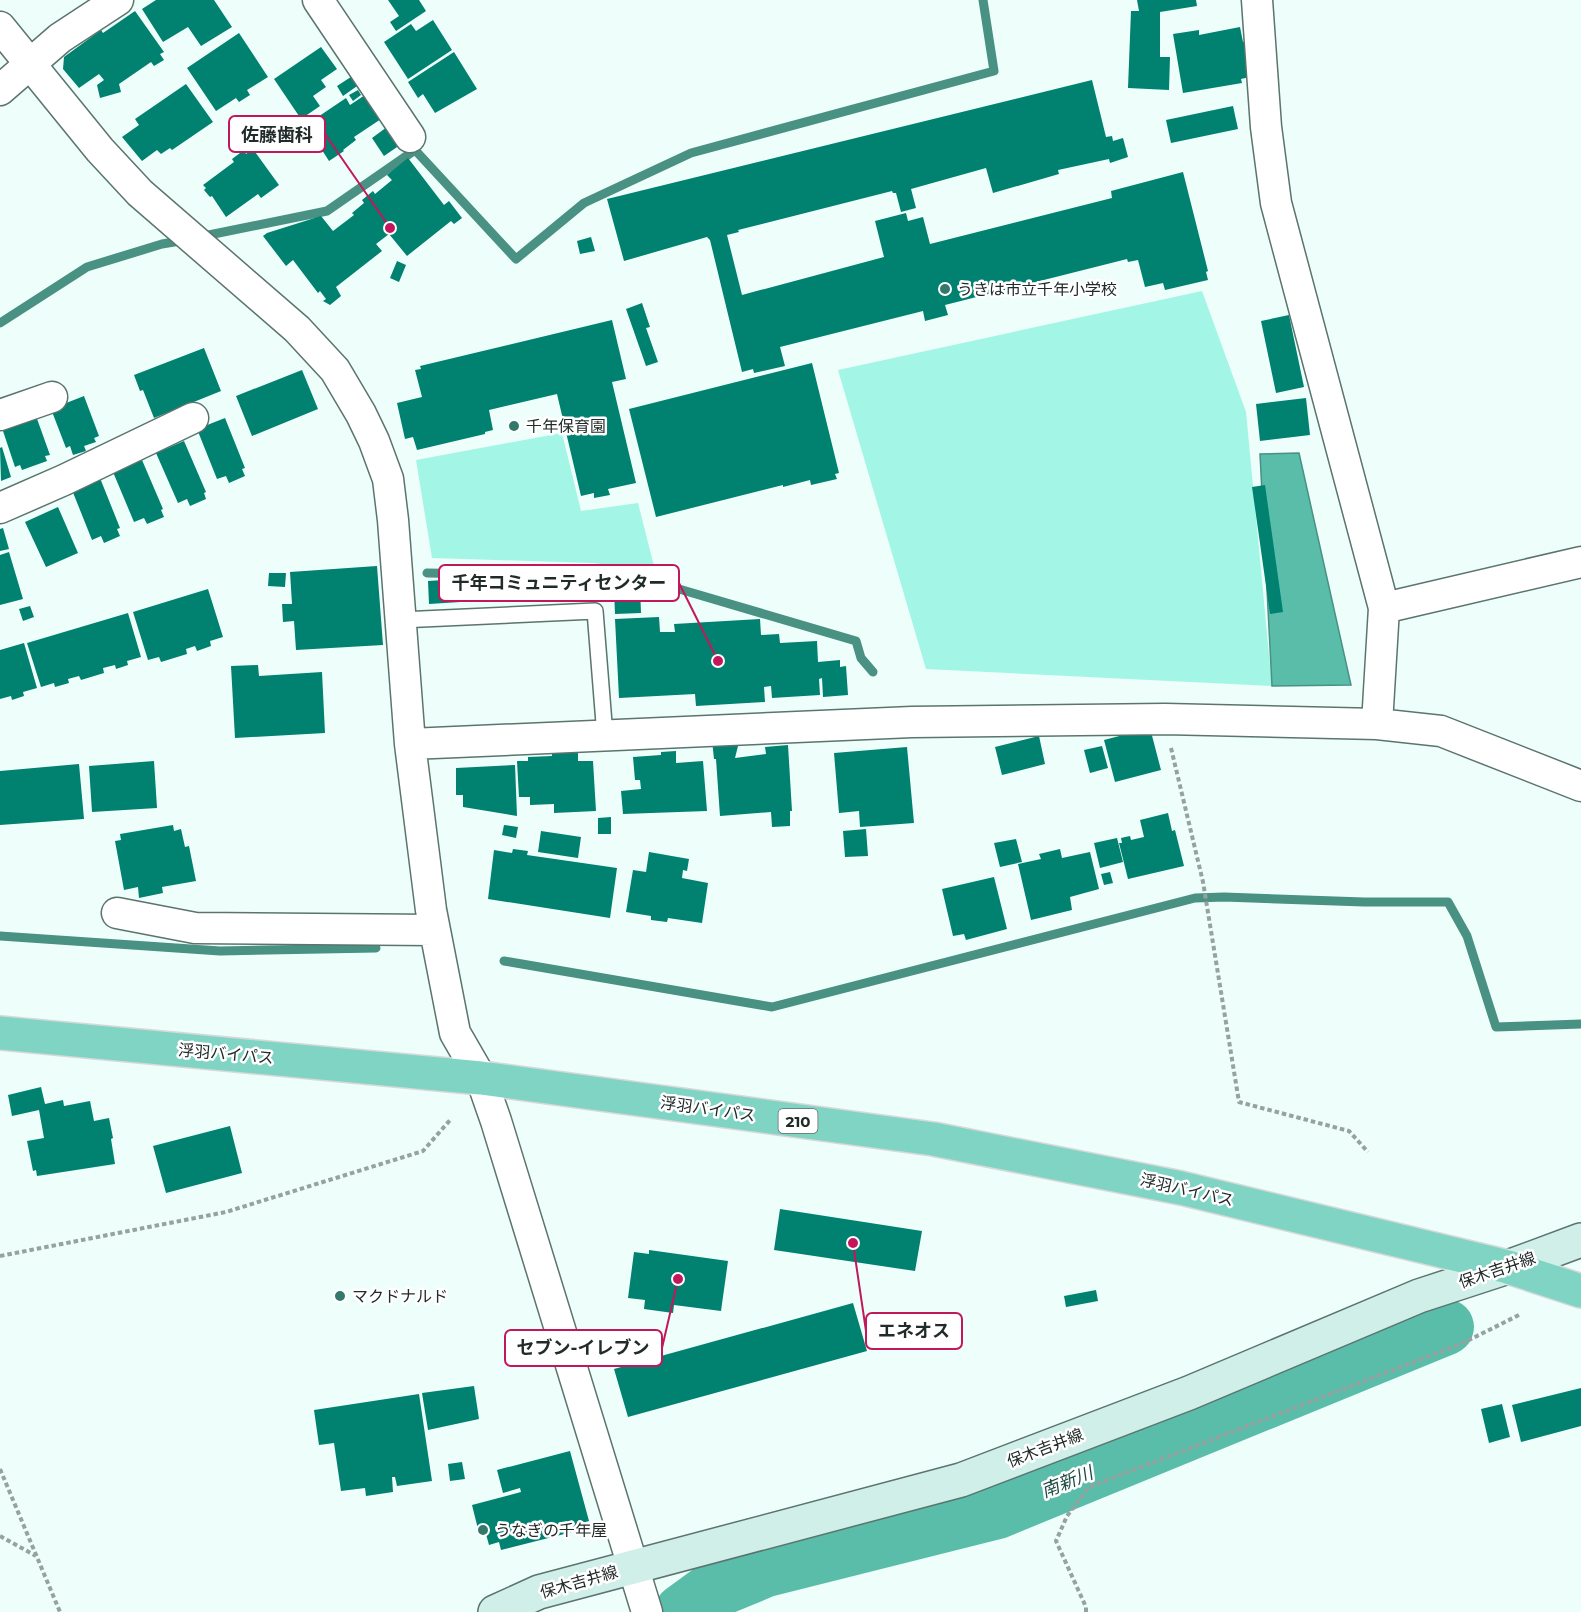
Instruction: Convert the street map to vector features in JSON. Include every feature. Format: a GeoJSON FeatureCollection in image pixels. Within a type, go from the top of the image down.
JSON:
{"type":"FeatureCollection","features":[{"type":"Feature","properties":{"kind":"highway","name":"浮羽バイパス"},"geometry":{"type":"LineString","coordinates":[[0,1033],[481,1078],[933,1138],[1181,1188],[1508,1267],[1581,1290]]}},
{"type":"Feature","properties":{"kind":"main road","name":"保木吉井線"},"geometry":{"type":"LineString","coordinates":[[495,1612],[539,1592],[961,1480],[1189,1393],[1419,1296],[1581,1240]]}},
{"type":"Feature","properties":{"kind":"street"},"geometry":{"type":"LineString","coordinates":[[0,90],[60,38],[118,0]]}},
{"type":"Feature","properties":{"kind":"street"},"geometry":{"type":"LineString","coordinates":[[318,0],[410,137]]}},
{"type":"Feature","properties":{"kind":"street"},"geometry":{"type":"LineString","coordinates":[[1257,0],[1266,127],[1276,203],[1384,608],[1377,724]]}},
{"type":"Feature","properties":{"kind":"street"},"geometry":{"type":"LineString","coordinates":[[0,27],[140,193],[297,329],[335,370],[374,441],[388,479],[410,744],[434,930],[455,1033],[481,1078],[647,1612]]}},
{"type":"Feature","properties":{"kind":"street"},"geometry":{"type":"LineString","coordinates":[[0,415],[52,397]]}},
{"type":"Feature","properties":{"kind":"street"},"geometry":{"type":"LineString","coordinates":[[0,508],[193,418]]}},
{"type":"Feature","properties":{"kind":"street"},"geometry":{"type":"LineString","coordinates":[[1384,608],[1581,562]]}},
{"type":"Feature","properties":{"kind":"street"},"geometry":{"type":"LineString","coordinates":[[410,744],[912,722],[1165,719],[1377,724],[1441,731],[1581,786]]}},
{"type":"Feature","properties":{"kind":"street"},"geometry":{"type":"LineString","coordinates":[[117,913],[195,928],[434,930]]}},
{"type":"Feature","properties":{"kind":"lane"},"geometry":{"type":"LineString","coordinates":[[400,620],[595,611],[605,736]]}},
{"type":"Feature","properties":{"kind":"path"},"geometry":{"type":"LineString","coordinates":[[1165,719],[1203,882],[1239,1102],[1349,1131],[1368,1152]]}},
{"type":"Feature","properties":{"kind":"path"},"geometry":{"type":"LineString","coordinates":[[0,1256],[237,1209],[423,1151],[451,1119]]}},
{"type":"Feature","properties":{"kind":"path"},"geometry":{"type":"LineString","coordinates":[[1086,1612],[1086,1607],[1056,1541],[1066,1516],[1089,1487],[1463,1343],[1521,1314]]}},
{"type":"Feature","properties":{"kind":"path"},"geometry":{"type":"LineString","coordinates":[[0,1469],[60,1612]]}},
{"type":"Feature","properties":{"kind":"path"},"geometry":{"type":"LineString","coordinates":[[0,1536],[37,1557]]}},
{"type":"Feature","properties":{"kind":"shaded area"},"geometry":{"type":"Polygon","coordinates":[[[1202,291],[1246,412],[1272,686],[926,669],[838,370],[1202,291]]]}},
{"type":"Feature","properties":{"kind":"shaded area"},"geometry":{"type":"Polygon","coordinates":[[[562,433],[581,511],[638,503],[655,570],[593,563],[432,558],[416,460],[562,433]]]}},
{"type":"Feature","properties":{"kind":"shaded area"},"geometry":{"type":"Polygon","coordinates":[[[1299,453],[1351,685],[1272,686],[1260,454],[1299,453]]]}},
{"type":"Feature","properties":{"kind":"building"},"geometry":{"type":"Polygon","coordinates":[[[156,0],[214,0],[232,27],[201,46],[188,27],[163,42],[142,9],[156,0]]]}},
{"type":"Feature","properties":{"kind":"building"},"geometry":{"type":"Polygon","coordinates":[[[388,0],[419,0],[426,11],[396,31],[390,22],[399,16],[388,0]]]}},
{"type":"Feature","properties":{"kind":"building"},"geometry":{"type":"Polygon","coordinates":[[[1137,0],[1196,0],[1197,6],[1160,12],[1160,57],[1170,57],[1169,90],[1128,88],[1131,11],[1139,11],[1137,0]]]}},
{"type":"Feature","properties":{"kind":"building"},"geometry":{"type":"Polygon","coordinates":[[[135,11],[164,52],[160,54],[164,60],[154,66],[151,62],[119,84],[121,92],[100,98],[97,85],[104,80],[99,74],[79,88],[63,69],[64,57],[101,30],[103,33],[135,11]]]}},
{"type":"Feature","properties":{"kind":"building"},"geometry":{"type":"Polygon","coordinates":[[[433,20],[452,50],[408,79],[384,42],[411,24],[416,31],[433,20]]]}},
{"type":"Feature","properties":{"kind":"building"},"geometry":{"type":"Polygon","coordinates":[[[1240,27],[1243,42],[1248,41],[1250,77],[1241,79],[1242,83],[1183,93],[1173,34],[1199,30],[1199,35],[1240,27]]]}},
{"type":"Feature","properties":{"kind":"building"},"geometry":{"type":"Polygon","coordinates":[[[239,33],[268,77],[247,90],[250,95],[239,102],[236,98],[216,111],[187,68],[239,33]]]}},
{"type":"Feature","properties":{"kind":"building"},"geometry":{"type":"Polygon","coordinates":[[[321,47],[337,69],[321,80],[326,87],[313,96],[320,106],[301,119],[274,79],[321,47]]]}},
{"type":"Feature","properties":{"kind":"building"},"geometry":{"type":"Polygon","coordinates":[[[454,52],[477,89],[435,113],[423,94],[418,98],[408,82],[454,52]]]}},
{"type":"Feature","properties":{"kind":"building"},"geometry":{"type":"Polygon","coordinates":[[[354,75],[360,84],[343,96],[337,86],[354,75]]]}},
{"type":"Feature","properties":{"kind":"building"},"geometry":{"type":"Polygon","coordinates":[[[1092,80],[1106,137],[1112,136],[1113,141],[1123,138],[1128,157],[1110,163],[1109,159],[1058,170],[1059,174],[993,193],[986,168],[911,189],[916,208],[901,212],[896,193],[892,191],[738,230],[739,232],[727,235],[742,295],[884,257],[875,221],[906,213],[908,221],[923,217],[930,244],[1112,198],[1111,191],[1183,172],[1208,271],[1206,272],[1208,280],[1165,290],[1163,283],[1145,287],[1138,260],[1128,262],[1127,259],[945,305],[948,315],[925,321],[923,311],[780,347],[785,366],[754,373],[753,369],[742,372],[710,240],[707,237],[624,261],[607,199],[1092,80]]]}},
{"type":"Feature","properties":{"kind":"building"},"geometry":{"type":"Polygon","coordinates":[[[186,84],[213,122],[172,150],[170,148],[161,154],[157,150],[142,161],[122,137],[139,125],[135,119],[186,84]]]}},
{"type":"Feature","properties":{"kind":"building"},"geometry":{"type":"Polygon","coordinates":[[[358,90],[361,95],[353,101],[349,95],[358,90]]]}},
{"type":"Feature","properties":{"kind":"building"},"geometry":{"type":"Polygon","coordinates":[[[365,95],[381,119],[354,137],[356,140],[329,161],[306,125],[346,98],[350,105],[365,95]]]}},
{"type":"Feature","properties":{"kind":"building"},"geometry":{"type":"Polygon","coordinates":[[[1233,106],[1238,129],[1171,143],[1166,120],[1233,106]]]}},
{"type":"Feature","properties":{"kind":"building"},"geometry":{"type":"Polygon","coordinates":[[[387,127],[400,145],[384,156],[372,138],[387,127]]]}},
{"type":"Feature","properties":{"kind":"building"},"geometry":{"type":"Polygon","coordinates":[[[253,149],[279,185],[261,198],[258,194],[226,217],[212,196],[210,197],[204,190],[206,188],[203,185],[234,162],[232,159],[244,150],[246,154],[253,149]]]}},
{"type":"Feature","properties":{"kind":"building"},"geometry":{"type":"Polygon","coordinates":[[[408,158],[444,205],[449,201],[462,218],[454,224],[451,221],[407,256],[389,234],[376,244],[382,251],[336,287],[341,296],[330,305],[323,301],[326,299],[320,291],[318,293],[293,260],[286,266],[263,236],[321,216],[333,231],[354,215],[352,213],[364,203],[362,200],[373,191],[375,194],[392,180],[387,175],[408,158]]]}},
{"type":"Feature","properties":{"kind":"building"},"geometry":{"type":"Polygon","coordinates":[[[591,237],[595,251],[580,254],[577,241],[591,237]]]}},
{"type":"Feature","properties":{"kind":"building"},"geometry":{"type":"Polygon","coordinates":[[[397,261],[406,265],[399,282],[390,278],[397,261]]]}},
{"type":"Feature","properties":{"kind":"building"},"geometry":{"type":"Polygon","coordinates":[[[642,303],[650,327],[646,328],[658,362],[646,366],[626,309],[642,303]]]}},
{"type":"Feature","properties":{"kind":"building"},"geometry":{"type":"Polygon","coordinates":[[[1289,315],[1304,387],[1276,393],[1261,321],[1289,315]]]}},
{"type":"Feature","properties":{"kind":"building"},"geometry":{"type":"Polygon","coordinates":[[[612,320],[626,379],[612,382],[636,483],[608,489],[610,495],[594,498],[594,493],[581,496],[557,394],[489,410],[493,430],[485,434],[417,450],[413,437],[405,439],[397,403],[422,397],[415,370],[421,369],[420,366],[612,320]]]}},
{"type":"Feature","properties":{"kind":"building"},"geometry":{"type":"Polygon","coordinates":[[[204,348],[221,391],[154,418],[143,390],[140,391],[134,375],[204,348]]]}},
{"type":"Feature","properties":{"kind":"building"},"geometry":{"type":"Polygon","coordinates":[[[812,363],[839,473],[835,474],[837,479],[811,485],[810,480],[783,487],[783,485],[656,517],[629,409],[812,363]]]}},
{"type":"Feature","properties":{"kind":"building"},"geometry":{"type":"Polygon","coordinates":[[[302,370],[318,409],[252,436],[236,396],[302,370]]]}},
{"type":"Feature","properties":{"kind":"building"},"geometry":{"type":"Polygon","coordinates":[[[84,396],[99,436],[94,438],[96,442],[84,446],[86,451],[73,455],[70,446],[66,448],[51,409],[84,396]]]}},
{"type":"Feature","properties":{"kind":"building"},"geometry":{"type":"Polygon","coordinates":[[[1306,398],[1310,435],[1260,441],[1256,404],[1306,398]]]}},
{"type":"Feature","properties":{"kind":"building"},"geometry":{"type":"Polygon","coordinates":[[[36,416],[50,455],[45,456],[47,461],[22,470],[20,465],[15,467],[2,428],[36,416]]]}},
{"type":"Feature","properties":{"kind":"building"},"geometry":{"type":"Polygon","coordinates":[[[225,418],[245,468],[242,469],[245,476],[229,483],[226,476],[217,479],[197,429],[225,418]]]}},
{"type":"Feature","properties":{"kind":"building"},"geometry":{"type":"Polygon","coordinates":[[[184,441],[206,492],[204,493],[206,499],[190,506],[187,499],[178,503],[156,453],[184,441]]]}},
{"type":"Feature","properties":{"kind":"building"},"geometry":{"type":"Polygon","coordinates":[[[2,447],[11,477],[1,481],[0,448],[2,447]]]}},
{"type":"Feature","properties":{"kind":"building"},"geometry":{"type":"Polygon","coordinates":[[[142,460],[163,509],[161,510],[164,517],[147,524],[144,518],[134,522],[113,472],[142,460]]]}},
{"type":"Feature","properties":{"kind":"building"},"geometry":{"type":"Polygon","coordinates":[[[100,478],[120,528],[117,529],[120,536],[104,543],[101,536],[92,540],[72,490],[100,478]]]}},
{"type":"Feature","properties":{"kind":"building"},"geometry":{"type":"Polygon","coordinates":[[[1265,485],[1283,612],[1270,614],[1252,487],[1265,485]]]}},
{"type":"Feature","properties":{"kind":"building"},"geometry":{"type":"Polygon","coordinates":[[[58,507],[78,553],[46,567],[25,522],[58,507]]]}},
{"type":"Feature","properties":{"kind":"building"},"geometry":{"type":"Polygon","coordinates":[[[3,528],[9,549],[0,551],[0,529],[3,528]]]}},
{"type":"Feature","properties":{"kind":"building"},"geometry":{"type":"Polygon","coordinates":[[[9,552],[23,599],[0,605],[0,555],[9,552]]]}},
{"type":"Feature","properties":{"kind":"building"},"geometry":{"type":"Polygon","coordinates":[[[377,566],[383,645],[296,650],[294,621],[283,622],[282,604],[292,604],[290,572],[377,566]]]}},
{"type":"Feature","properties":{"kind":"building"},"geometry":{"type":"Polygon","coordinates":[[[269,573],[286,573],[285,587],[268,586],[269,573]]]}},
{"type":"Feature","properties":{"kind":"building"},"geometry":{"type":"Polygon","coordinates":[[[475,578],[476,601],[429,604],[428,581],[475,578]]]}},
{"type":"Feature","properties":{"kind":"building"},"geometry":{"type":"Polygon","coordinates":[[[640,587],[641,613],[615,614],[614,589],[640,587]]]}},
{"type":"Feature","properties":{"kind":"building"},"geometry":{"type":"Polygon","coordinates":[[[208,589],[223,637],[210,641],[211,646],[197,651],[195,646],[186,649],[187,654],[161,662],[159,657],[148,660],[133,612],[208,589]]]}},
{"type":"Feature","properties":{"kind":"building"},"geometry":{"type":"Polygon","coordinates":[[[30,606],[34,617],[23,621],[19,609],[30,606]]]}},
{"type":"Feature","properties":{"kind":"building"},"geometry":{"type":"Polygon","coordinates":[[[128,613],[141,657],[127,661],[128,665],[116,669],[115,665],[103,668],[104,673],[81,680],[79,676],[68,679],[69,683],[55,687],[54,683],[41,687],[27,643],[128,613]]]}},
{"type":"Feature","properties":{"kind":"building"},"geometry":{"type":"Polygon","coordinates":[[[659,617],[660,632],[675,632],[674,624],[760,619],[761,635],[779,634],[780,643],[817,641],[818,662],[840,660],[840,667],[846,666],[848,695],[823,697],[822,678],[819,679],[820,695],[772,698],[771,686],[764,687],[765,702],[696,706],[695,694],[619,698],[615,619],[659,617]]]}},
{"type":"Feature","properties":{"kind":"building"},"geometry":{"type":"Polygon","coordinates":[[[24,643],[37,688],[23,692],[24,696],[12,700],[11,696],[0,699],[0,650],[24,643]]]}},
{"type":"Feature","properties":{"kind":"building"},"geometry":{"type":"Polygon","coordinates":[[[258,665],[259,676],[322,672],[325,733],[235,738],[231,666],[258,665]]]}},
{"type":"Feature","properties":{"kind":"building"},"geometry":{"type":"Polygon","coordinates":[[[1150,728],[1161,770],[1115,782],[1104,740],[1150,728]]]}},
{"type":"Feature","properties":{"kind":"building"},"geometry":{"type":"Polygon","coordinates":[[[1039,736],[1045,764],[1002,775],[995,747],[1039,736]]]}},
{"type":"Feature","properties":{"kind":"building"},"geometry":{"type":"Polygon","coordinates":[[[740,738],[735,758],[766,754],[765,747],[788,745],[792,811],[790,811],[790,826],[772,827],[771,812],[720,816],[716,759],[714,759],[712,740],[740,738]]]}},
{"type":"Feature","properties":{"kind":"building"},"geometry":{"type":"Polygon","coordinates":[[[1102,746],[1108,768],[1090,773],[1084,750],[1102,746]]]}},
{"type":"Feature","properties":{"kind":"building"},"geometry":{"type":"Polygon","coordinates":[[[907,747],[914,823],[860,827],[859,811],[839,813],[834,753],[907,747]]]}},
{"type":"Feature","properties":{"kind":"building"},"geometry":{"type":"Polygon","coordinates":[[[578,750],[578,761],[593,761],[596,811],[554,813],[554,804],[530,805],[530,797],[519,797],[517,761],[528,761],[528,757],[552,756],[552,751],[578,750]]]}},
{"type":"Feature","properties":{"kind":"building"},"geometry":{"type":"Polygon","coordinates":[[[676,751],[676,763],[703,761],[707,811],[623,814],[621,791],[641,789],[640,780],[635,780],[633,757],[661,755],[661,752],[676,751]]]}},
{"type":"Feature","properties":{"kind":"building"},"geometry":{"type":"Polygon","coordinates":[[[154,761],[157,808],[92,812],[89,766],[154,761]]]}},
{"type":"Feature","properties":{"kind":"building"},"geometry":{"type":"Polygon","coordinates":[[[79,764],[84,819],[0,825],[0,771],[79,764]]]}},
{"type":"Feature","properties":{"kind":"building"},"geometry":{"type":"Polygon","coordinates":[[[515,765],[517,816],[463,807],[463,795],[456,795],[456,768],[515,765]]]}},
{"type":"Feature","properties":{"kind":"building"},"geometry":{"type":"Polygon","coordinates":[[[1168,813],[1184,866],[1128,879],[1119,843],[1122,843],[1121,838],[1130,836],[1131,840],[1144,837],[1140,820],[1168,813]]]}},
{"type":"Feature","properties":{"kind":"building"},"geometry":{"type":"Polygon","coordinates":[[[611,817],[611,834],[598,834],[598,818],[611,817]]]}},
{"type":"Feature","properties":{"kind":"building"},"geometry":{"type":"Polygon","coordinates":[[[173,825],[174,831],[181,829],[185,847],[189,846],[196,881],[162,887],[163,893],[139,898],[138,887],[124,890],[115,841],[121,840],[120,834],[173,825]]]}},
{"type":"Feature","properties":{"kind":"building"},"geometry":{"type":"Polygon","coordinates":[[[504,825],[518,827],[516,838],[502,835],[504,825]]]}},
{"type":"Feature","properties":{"kind":"building"},"geometry":{"type":"Polygon","coordinates":[[[866,829],[868,856],[845,857],[843,831],[866,829]]]}},
{"type":"Feature","properties":{"kind":"building"},"geometry":{"type":"Polygon","coordinates":[[[541,831],[581,837],[578,858],[538,852],[541,831]]]}},
{"type":"Feature","properties":{"kind":"building"},"geometry":{"type":"Polygon","coordinates":[[[1117,838],[1123,862],[1100,868],[1094,843],[1117,838]]]}},
{"type":"Feature","properties":{"kind":"building"},"geometry":{"type":"Polygon","coordinates":[[[1016,839],[1022,862],[1000,867],[994,843],[1016,839]]]}},
{"type":"Feature","properties":{"kind":"building"},"geometry":{"type":"Polygon","coordinates":[[[513,849],[528,851],[527,855],[617,868],[610,918],[488,899],[494,850],[512,853],[513,849]]]}},
{"type":"Feature","properties":{"kind":"building"},"geometry":{"type":"Polygon","coordinates":[[[1060,849],[1062,858],[1090,852],[1099,889],[1070,897],[1072,910],[1031,920],[1018,864],[1041,859],[1039,854],[1060,849]]]}},
{"type":"Feature","properties":{"kind":"building"},"geometry":{"type":"Polygon","coordinates":[[[649,852],[689,859],[687,871],[683,870],[682,878],[708,883],[702,923],[668,918],[667,922],[651,920],[651,916],[626,912],[633,870],[646,872],[649,852]]]}},
{"type":"Feature","properties":{"kind":"building"},"geometry":{"type":"Polygon","coordinates":[[[1110,872],[1113,883],[1104,885],[1101,874],[1110,872]]]}},
{"type":"Feature","properties":{"kind":"building"},"geometry":{"type":"Polygon","coordinates":[[[994,877],[1007,929],[966,940],[964,934],[953,936],[942,889],[994,877]]]}},
{"type":"Feature","properties":{"kind":"building"},"geometry":{"type":"Polygon","coordinates":[[[41,1087],[45,1104],[63,1100],[64,1106],[90,1101],[94,1121],[109,1118],[115,1164],[37,1176],[36,1170],[33,1171],[27,1141],[44,1138],[39,1110],[12,1116],[8,1095],[41,1087]]]}},
{"type":"Feature","properties":{"kind":"building"},"geometry":{"type":"Polygon","coordinates":[[[230,1126],[242,1173],[166,1193],[153,1146],[230,1126]]]}},
{"type":"Feature","properties":{"kind":"building"},"geometry":{"type":"Polygon","coordinates":[[[780,1209],[922,1231],[915,1271],[774,1250],[780,1209]]]}},
{"type":"Feature","properties":{"kind":"building"},"geometry":{"type":"Polygon","coordinates":[[[649,1250],[728,1261],[721,1311],[674,1305],[673,1313],[644,1309],[645,1300],[628,1298],[634,1252],[649,1254],[649,1250]]]}},
{"type":"Feature","properties":{"kind":"building"},"geometry":{"type":"Polygon","coordinates":[[[1096,1290],[1098,1301],[1066,1307],[1064,1296],[1096,1290]]]}},
{"type":"Feature","properties":{"kind":"building"},"geometry":{"type":"Polygon","coordinates":[[[853,1303],[867,1351],[628,1417],[614,1369],[853,1303]]]}},
{"type":"Feature","properties":{"kind":"building"},"geometry":{"type":"Polygon","coordinates":[[[474,1386],[479,1419],[428,1430],[422,1393],[474,1386]]]}},
{"type":"Feature","properties":{"kind":"building"},"geometry":{"type":"Polygon","coordinates":[[[1581,1388],[1581,1426],[1521,1442],[1512,1405],[1581,1388]]]}},
{"type":"Feature","properties":{"kind":"building"},"geometry":{"type":"Polygon","coordinates":[[[419,1394],[432,1481],[397,1486],[395,1477],[392,1477],[393,1492],[366,1496],[365,1488],[341,1491],[334,1443],[319,1445],[314,1410],[419,1394]]]}},
{"type":"Feature","properties":{"kind":"building"},"geometry":{"type":"Polygon","coordinates":[[[1502,1404],[1510,1437],[1489,1443],[1481,1409],[1502,1404]]]}},
{"type":"Feature","properties":{"kind":"building"},"geometry":{"type":"Polygon","coordinates":[[[570,1451],[589,1521],[582,1523],[584,1529],[501,1550],[499,1542],[489,1545],[484,1527],[478,1529],[472,1505],[521,1492],[520,1488],[503,1493],[497,1470],[570,1451]]]}},
{"type":"Feature","properties":{"kind":"building"},"geometry":{"type":"Polygon","coordinates":[[[462,1462],[465,1479],[450,1481],[448,1464],[462,1462]]]}},
{"type":"Feature","properties":{"kind":"waterway"},"geometry":{"type":"LineString","coordinates":[[199,237],[327,211],[415,150],[516,259],[584,203],[691,153],[994,71],[983,0]]}},
{"type":"Feature","properties":{"kind":"waterway"},"geometry":{"type":"LineString","coordinates":[[0,323],[87,267],[162,244],[186,240]]}},
{"type":"Feature","properties":{"kind":"waterway"},"geometry":{"type":"LineString","coordinates":[[427,573],[535,575],[679,589],[856,641],[861,658],[873,672]]}},
{"type":"Feature","properties":{"kind":"waterway"},"geometry":{"type":"LineString","coordinates":[[504,961],[772,1007],[1195,898],[1448,902],[1467,936],[1496,1027],[1581,1024]]}},
{"type":"Feature","properties":{"kind":"waterway"},"geometry":{"type":"LineString","coordinates":[[0,936],[220,951],[376,948]]}},
{"type":"Feature","properties":{"kind":"waterway","name":"南新川"},"geometry":{"type":"LineString","coordinates":[[682,1612],[708,1593],[766,1569],[997,1511],[1446,1327]]}},
{"type":"Feature","properties":{"kind":"place","name":"佐藤歯科"},"geometry":{"type":"Point","coordinates":[390,228]}},
{"type":"Feature","properties":{"kind":"place","name":"うきは市立千年小学校"},"geometry":{"type":"Point","coordinates":[945,289]}},
{"type":"Feature","properties":{"kind":"place","name":"千年保育園"},"geometry":{"type":"Point","coordinates":[514,426]}},
{"type":"Feature","properties":{"kind":"place","name":"千年コミュニティセンター"},"geometry":{"type":"Point","coordinates":[718,661]}},
{"type":"Feature","properties":{"kind":"place","name":"エネオス"},"geometry":{"type":"Point","coordinates":[853,1243]}},
{"type":"Feature","properties":{"kind":"place","name":"セブン-イレブン"},"geometry":{"type":"Point","coordinates":[678,1279]}},
{"type":"Feature","properties":{"kind":"place","name":"マクドナルド"},"geometry":{"type":"Point","coordinates":[340,1296]}},
{"type":"Feature","properties":{"kind":"place","name":"うなぎの千年屋"},"geometry":{"type":"Point","coordinates":[483,1530]}}]}
